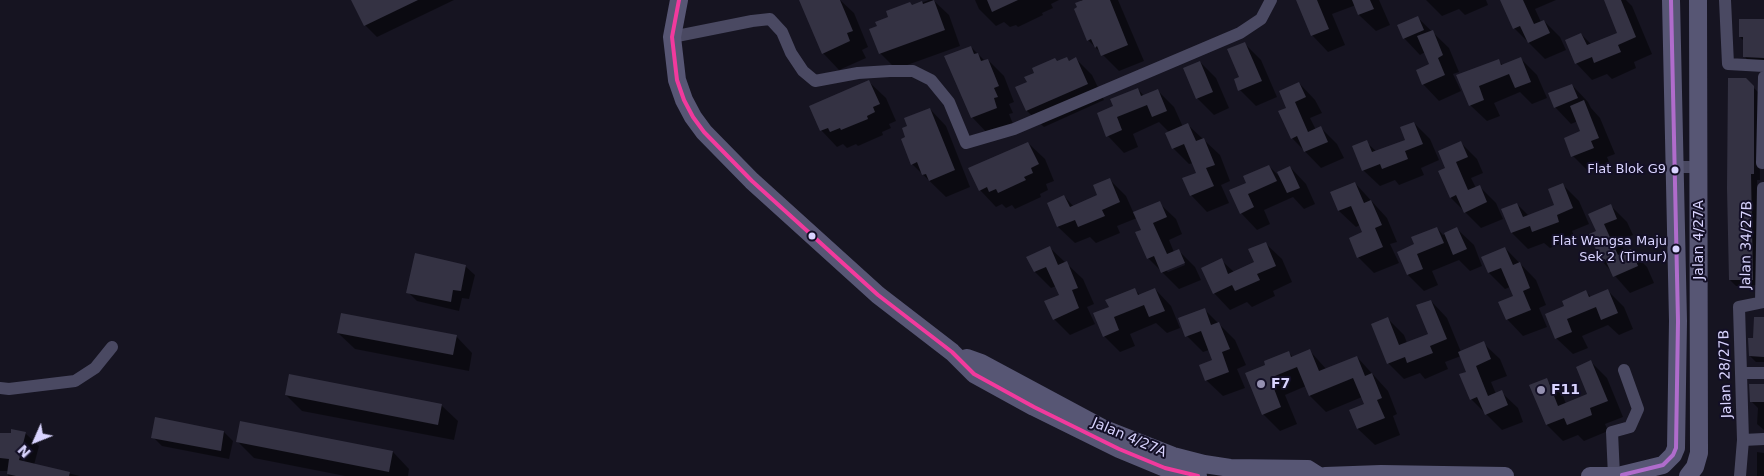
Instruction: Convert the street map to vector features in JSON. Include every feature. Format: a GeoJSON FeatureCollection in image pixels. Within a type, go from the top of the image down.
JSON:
{"type":"FeatureCollection","features":[{"type":"Feature","properties":{"kind":"street","name":"Jalan 4/27A"},"geometry":{"type":"LineString","coordinates":[[679,0],[672,37],[679,87],[693,117],[738,169],[878,294],[952,352],[974,374],[1082,431],[1148,462],[1181,473],[1198,476]]}},
{"type":"Feature","properties":{"kind":"street"},"geometry":{"type":"LineString","coordinates":[[672,37],[752,20],[770,19],[782,32],[791,53],[803,71],[815,81],[858,73],[890,70],[913,71],[931,80],[949,102],[966,143],[1014,129],[1240,33],[1261,19],[1271,0]]}},
{"type":"Feature","properties":{"kind":"street","name":"Jalan 4/27A"},"geometry":{"type":"LineString","coordinates":[[1688,476],[1695,467],[1700,453],[1698,0]]}},
{"type":"Feature","properties":{"kind":"street"},"geometry":{"type":"LineString","coordinates":[[1725,0],[1728,64],[1764,66]]}},
{"type":"Feature","properties":{"kind":"street","name":"Jalan 4/27A"},"geometry":{"type":"LineString","coordinates":[[1622,476],[1663,465],[1673,455],[1676,448],[1678,321],[1675,167],[1668,1]]}},
{"type":"Feature","properties":{"kind":"street"},"geometry":{"type":"LineString","coordinates":[[1762,164],[1764,77]]}},
{"type":"Feature","properties":{"kind":"street"},"geometry":{"type":"LineString","coordinates":[[1675,167],[1698,167]]}},
{"type":"Feature","properties":{"kind":"street","name":"Jalan 34/27B"},"geometry":{"type":"LineString","coordinates":[[1763,188],[1763,302]]}},
{"type":"Feature","properties":{"kind":"street","name":"Jalan 28/27B"},"geometry":{"type":"LineString","coordinates":[[1740,476],[1743,440],[1739,307],[1763,302]]}},
{"type":"Feature","properties":{"kind":"street"},"geometry":{"type":"LineString","coordinates":[[0,388],[9,389],[75,381],[95,368],[112,347]]}},
{"type":"Feature","properties":{"kind":"street","name":"Jalan 4/27A"},"geometry":{"type":"LineString","coordinates":[[952,352],[980,363],[1104,429],[1172,456],[1230,468],[1308,469],[1319,476]]}},
{"type":"Feature","properties":{"kind":"street"},"geometry":{"type":"LineString","coordinates":[[1614,476],[1612,432],[1630,427],[1638,409],[1624,370]]}},
{"type":"Feature","properties":{"kind":"street"},"geometry":{"type":"LineString","coordinates":[[1741,373],[1764,373]]}},
{"type":"Feature","properties":{"kind":"street"},"geometry":{"type":"LineString","coordinates":[[1743,440],[1764,439]]}},
{"type":"Feature","properties":{"kind":"street"},"geometry":{"type":"LineString","coordinates":[[1325,476],[1381,474],[1505,476]]}},
{"type":"Feature","properties":{"kind":"street","name":"Jalan 4/27A"},"geometry":{"type":"LineString","coordinates":[[1590,476],[1631,476]]}},
{"type":"Feature","properties":{"kind":"building"},"geometry":{"type":"Polygon","coordinates":[[[351,0],[418,0],[364,26],[351,0]]]}},
{"type":"Feature","properties":{"kind":"building"},"geometry":{"type":"Polygon","coordinates":[[[799,0],[840,0],[853,31],[847,33],[850,41],[822,54],[799,0]]]}},
{"type":"Feature","properties":{"kind":"building"},"geometry":{"type":"Polygon","coordinates":[[[934,0],[945,30],[879,54],[869,29],[877,26],[875,22],[888,17],[886,11],[910,2],[912,5],[922,1],[923,4],[934,0]]]}},
{"type":"Feature","properties":{"kind":"building"},"geometry":{"type":"Polygon","coordinates":[[[987,0],[1018,0],[992,12],[987,0]]]}},
{"type":"Feature","properties":{"kind":"building"},"geometry":{"type":"Polygon","coordinates":[[[1083,0],[1110,0],[1128,45],[1101,56],[1097,46],[1095,48],[1091,39],[1087,41],[1074,9],[1077,7],[1075,3],[1083,0]]]}},
{"type":"Feature","properties":{"kind":"building"},"geometry":{"type":"Polygon","coordinates":[[[1296,0],[1317,0],[1329,29],[1311,36],[1296,0]]]}},
{"type":"Feature","properties":{"kind":"building"},"geometry":{"type":"Polygon","coordinates":[[[1352,0],[1370,0],[1374,9],[1358,15],[1352,0]]]}},
{"type":"Feature","properties":{"kind":"building"},"geometry":{"type":"Polygon","coordinates":[[[1500,0],[1523,0],[1534,24],[1544,20],[1550,33],[1528,43],[1520,26],[1513,29],[1500,0]]]}},
{"type":"Feature","properties":{"kind":"building"},"geometry":{"type":"Polygon","coordinates":[[[1604,0],[1621,0],[1636,37],[1618,45],[1621,52],[1594,63],[1592,57],[1575,64],[1565,40],[1581,33],[1587,45],[1617,33],[1604,0]]]}},
{"type":"Feature","properties":{"kind":"building"},"geometry":{"type":"Polygon","coordinates":[[[1418,16],[1424,30],[1403,39],[1397,25],[1418,16]]]}},
{"type":"Feature","properties":{"kind":"building"},"geometry":{"type":"Polygon","coordinates":[[[1739,19],[1764,19],[1764,58],[1743,57],[1743,37],[1739,37],[1739,19]]]}},
{"type":"Feature","properties":{"kind":"building"},"geometry":{"type":"Polygon","coordinates":[[[1433,30],[1443,55],[1438,58],[1445,75],[1422,85],[1416,70],[1429,64],[1417,36],[1433,30]]]}},
{"type":"Feature","properties":{"kind":"building"},"geometry":{"type":"Polygon","coordinates":[[[1245,42],[1262,81],[1238,91],[1234,79],[1239,77],[1227,49],[1245,42]]]}},
{"type":"Feature","properties":{"kind":"building"},"geometry":{"type":"Polygon","coordinates":[[[971,46],[974,54],[978,53],[981,61],[988,59],[999,86],[994,88],[998,97],[994,98],[997,108],[971,118],[944,56],[971,46]]]}},
{"type":"Feature","properties":{"kind":"building"},"geometry":{"type":"Polygon","coordinates":[[[1067,57],[1069,61],[1076,57],[1088,84],[1026,111],[1015,87],[1027,82],[1024,77],[1034,73],[1032,68],[1055,58],[1057,61],[1067,57]]]}},
{"type":"Feature","properties":{"kind":"building"},"geometry":{"type":"Polygon","coordinates":[[[1521,57],[1531,82],[1515,88],[1509,74],[1479,86],[1484,100],[1469,106],[1456,75],[1499,59],[1501,65],[1521,57]]]}},
{"type":"Feature","properties":{"kind":"building"},"geometry":{"type":"Polygon","coordinates":[[[1200,61],[1213,92],[1196,99],[1183,68],[1200,61]]]}},
{"type":"Feature","properties":{"kind":"building"},"geometry":{"type":"Polygon","coordinates":[[[1728,78],[1746,78],[1754,86],[1754,174],[1751,174],[1753,280],[1729,280],[1727,188],[1728,78]]]}},
{"type":"Feature","properties":{"kind":"building"},"geometry":{"type":"Polygon","coordinates":[[[869,80],[880,104],[873,107],[875,112],[867,116],[868,119],[841,130],[840,128],[830,132],[828,128],[820,131],[809,106],[869,80]]]}},
{"type":"Feature","properties":{"kind":"building"},"geometry":{"type":"Polygon","coordinates":[[[1299,82],[1306,97],[1295,102],[1308,132],[1321,126],[1328,142],[1304,152],[1297,136],[1291,139],[1278,111],[1286,108],[1279,91],[1299,82]]]}},
{"type":"Feature","properties":{"kind":"building"},"geometry":{"type":"Polygon","coordinates":[[[1572,84],[1578,98],[1554,108],[1548,93],[1572,84]]]}},
{"type":"Feature","properties":{"kind":"building"},"geometry":{"type":"Polygon","coordinates":[[[1138,88],[1141,96],[1158,89],[1167,111],[1152,117],[1147,105],[1117,117],[1122,130],[1106,137],[1097,113],[1113,106],[1110,99],[1138,88]]]}},
{"type":"Feature","properties":{"kind":"building"},"geometry":{"type":"Polygon","coordinates":[[[1584,100],[1599,138],[1591,141],[1594,148],[1571,157],[1564,138],[1580,131],[1570,106],[1584,100]]]}},
{"type":"Feature","properties":{"kind":"building"},"geometry":{"type":"Polygon","coordinates":[[[930,108],[955,170],[929,181],[926,174],[922,175],[917,162],[911,165],[901,139],[905,137],[902,128],[907,126],[904,118],[930,108]]]}},
{"type":"Feature","properties":{"kind":"building"},"geometry":{"type":"Polygon","coordinates":[[[1414,122],[1423,144],[1405,151],[1408,159],[1382,169],[1380,164],[1362,171],[1352,146],[1367,140],[1372,152],[1405,140],[1400,127],[1414,122]]]}},
{"type":"Feature","properties":{"kind":"building"},"geometry":{"type":"Polygon","coordinates":[[[1188,123],[1196,141],[1204,138],[1215,165],[1206,168],[1214,186],[1190,196],[1182,178],[1196,173],[1184,144],[1172,149],[1165,133],[1188,123]]]}},
{"type":"Feature","properties":{"kind":"building"},"geometry":{"type":"Polygon","coordinates":[[[1461,141],[1468,157],[1456,162],[1468,190],[1480,185],[1487,202],[1464,213],[1456,195],[1450,198],[1438,171],[1445,168],[1438,151],[1461,141]]]}},
{"type":"Feature","properties":{"kind":"building"},"geometry":{"type":"Polygon","coordinates":[[[1028,142],[1039,164],[1031,168],[1033,173],[1024,177],[1026,180],[998,193],[996,189],[989,192],[987,187],[979,191],[968,168],[1028,142]]]}},
{"type":"Feature","properties":{"kind":"building"},"geometry":{"type":"Polygon","coordinates":[[[1269,165],[1277,181],[1248,194],[1254,207],[1240,214],[1229,190],[1246,183],[1243,176],[1269,165]]]}},
{"type":"Feature","properties":{"kind":"building"},"geometry":{"type":"Polygon","coordinates":[[[1290,166],[1300,188],[1287,193],[1277,172],[1290,166]]]}},
{"type":"Feature","properties":{"kind":"building"},"geometry":{"type":"Polygon","coordinates":[[[1110,178],[1120,202],[1102,210],[1105,216],[1078,227],[1075,220],[1057,227],[1047,203],[1064,195],[1070,207],[1097,195],[1093,185],[1110,178]]]}},
{"type":"Feature","properties":{"kind":"building"},"geometry":{"type":"Polygon","coordinates":[[[1355,182],[1364,203],[1371,200],[1382,225],[1375,228],[1383,247],[1357,258],[1349,238],[1362,232],[1351,206],[1338,211],[1330,192],[1355,182]]]}},
{"type":"Feature","properties":{"kind":"building"},"geometry":{"type":"Polygon","coordinates":[[[1563,183],[1573,208],[1557,215],[1559,222],[1532,232],[1530,226],[1511,233],[1501,209],[1517,203],[1523,217],[1554,205],[1548,189],[1563,183]]]}},
{"type":"Feature","properties":{"kind":"building"},"geometry":{"type":"Polygon","coordinates":[[[1160,201],[1167,217],[1153,223],[1167,254],[1179,249],[1185,263],[1161,273],[1154,256],[1147,259],[1135,232],[1141,230],[1133,212],[1160,201]]]}},
{"type":"Feature","properties":{"kind":"building"},"geometry":{"type":"Polygon","coordinates":[[[1611,204],[1617,219],[1604,224],[1618,255],[1631,249],[1638,266],[1613,277],[1605,259],[1601,261],[1589,234],[1596,231],[1588,214],[1611,204]]]}},
{"type":"Feature","properties":{"kind":"building"},"geometry":{"type":"Polygon","coordinates":[[[1437,227],[1444,243],[1417,254],[1423,269],[1407,275],[1397,252],[1414,244],[1411,237],[1437,227]]]}},
{"type":"Feature","properties":{"kind":"building"},"geometry":{"type":"Polygon","coordinates":[[[1457,227],[1467,249],[1453,255],[1444,233],[1457,227]]]}},
{"type":"Feature","properties":{"kind":"building"},"geometry":{"type":"Polygon","coordinates":[[[1266,242],[1276,266],[1257,274],[1260,280],[1235,291],[1232,285],[1213,294],[1201,268],[1222,258],[1228,274],[1254,262],[1248,249],[1266,242]]]}},
{"type":"Feature","properties":{"kind":"building"},"geometry":{"type":"Polygon","coordinates":[[[1050,246],[1058,265],[1067,261],[1078,288],[1072,290],[1079,308],[1053,320],[1044,301],[1059,295],[1046,267],[1034,272],[1026,257],[1050,246]]]}},
{"type":"Feature","properties":{"kind":"building"},"geometry":{"type":"Polygon","coordinates":[[[1505,247],[1513,265],[1520,262],[1530,288],[1523,291],[1531,310],[1506,320],[1498,302],[1513,296],[1501,268],[1488,273],[1481,257],[1505,247]]]}},
{"type":"Feature","properties":{"kind":"building"},"geometry":{"type":"Polygon","coordinates":[[[415,253],[466,265],[461,291],[453,290],[451,302],[406,293],[415,253]]]}},
{"type":"Feature","properties":{"kind":"building"},"geometry":{"type":"Polygon","coordinates":[[[1135,288],[1138,295],[1155,288],[1165,311],[1149,317],[1144,305],[1114,317],[1119,330],[1103,337],[1093,313],[1109,307],[1105,300],[1135,288]]]}},
{"type":"Feature","properties":{"kind":"building"},"geometry":{"type":"Polygon","coordinates":[[[1608,289],[1618,313],[1601,320],[1596,307],[1567,319],[1572,332],[1555,339],[1545,314],[1564,306],[1562,301],[1586,290],[1589,297],[1608,289]]]}},
{"type":"Feature","properties":{"kind":"building"},"geometry":{"type":"Polygon","coordinates":[[[1431,300],[1447,339],[1430,346],[1433,353],[1407,363],[1405,357],[1387,364],[1371,324],[1388,317],[1399,345],[1428,334],[1416,305],[1431,300]]]}},
{"type":"Feature","properties":{"kind":"building"},"geometry":{"type":"Polygon","coordinates":[[[1205,308],[1211,325],[1219,322],[1230,349],[1222,352],[1229,372],[1205,381],[1199,365],[1212,360],[1201,331],[1185,337],[1178,318],[1205,308]]]}},
{"type":"Feature","properties":{"kind":"building"},"geometry":{"type":"Polygon","coordinates":[[[341,313],[457,335],[453,355],[337,333],[341,313]]]}},
{"type":"Feature","properties":{"kind":"building"},"geometry":{"type":"Polygon","coordinates":[[[1754,317],[1764,317],[1764,357],[1749,356],[1748,338],[1753,338],[1754,317]]]}},
{"type":"Feature","properties":{"kind":"building"},"geometry":{"type":"Polygon","coordinates":[[[1484,341],[1491,359],[1476,366],[1488,396],[1502,390],[1508,405],[1485,415],[1477,397],[1470,400],[1459,374],[1466,372],[1458,352],[1484,341]]]}},
{"type":"Feature","properties":{"kind":"building"},"geometry":{"type":"Polygon","coordinates":[[[1310,349],[1319,371],[1357,356],[1365,376],[1372,373],[1382,398],[1377,400],[1385,418],[1357,429],[1349,410],[1364,404],[1353,378],[1309,396],[1297,367],[1270,378],[1281,407],[1262,415],[1245,373],[1265,365],[1264,361],[1289,351],[1291,357],[1310,349]]]}},
{"type":"Feature","properties":{"kind":"building","name":"F11"},"geometry":{"type":"Polygon","coordinates":[[[1591,360],[1608,401],[1590,408],[1592,415],[1567,425],[1564,418],[1546,425],[1529,385],[1547,378],[1558,406],[1587,394],[1576,367],[1591,360]]]}},
{"type":"Feature","properties":{"kind":"building"},"geometry":{"type":"Polygon","coordinates":[[[289,374],[442,404],[438,425],[285,395],[289,374]]]}},
{"type":"Feature","properties":{"kind":"building"},"geometry":{"type":"Polygon","coordinates":[[[1749,384],[1764,384],[1764,402],[1750,402],[1749,384]]]}},
{"type":"Feature","properties":{"kind":"building"},"geometry":{"type":"Polygon","coordinates":[[[155,417],[224,431],[221,451],[151,438],[155,417]]]}},
{"type":"Feature","properties":{"kind":"building"},"geometry":{"type":"Polygon","coordinates":[[[240,421],[393,451],[389,472],[236,442],[240,421]]]}},
{"type":"Feature","properties":{"kind":"building"},"geometry":{"type":"Polygon","coordinates":[[[11,429],[26,432],[19,460],[70,472],[69,476],[16,476],[7,474],[9,459],[0,458],[0,433],[11,433],[11,429]]]}},
{"type":"Feature","properties":{"kind":"transit line"},"geometry":{"type":"LineString","coordinates":[[679,0],[672,37],[677,80],[684,100],[704,132],[752,181],[878,295],[952,352],[974,374],[1034,407],[1119,449],[1165,468],[1198,476]]}},
{"type":"Feature","properties":{"kind":"transit line"},"geometry":{"type":"LineString","coordinates":[[1622,475],[1663,465],[1673,455],[1676,448],[1678,321],[1671,0]]}},
{"type":"Feature","properties":{"kind":"place","name":"Flat Blok G9"},"geometry":{"type":"Point","coordinates":[1675,170]}},
{"type":"Feature","properties":{"kind":"place","name":"Flat Wangsa Maju Sek 2 (Timur)"},"geometry":{"type":"Point","coordinates":[1676,249]}},
{"type":"Feature","properties":{"kind":"place","name":"F7"},"geometry":{"type":"Point","coordinates":[1261,384]}},
{"type":"Feature","properties":{"kind":"place","name":"F11"},"geometry":{"type":"Point","coordinates":[1541,390]}}]}
